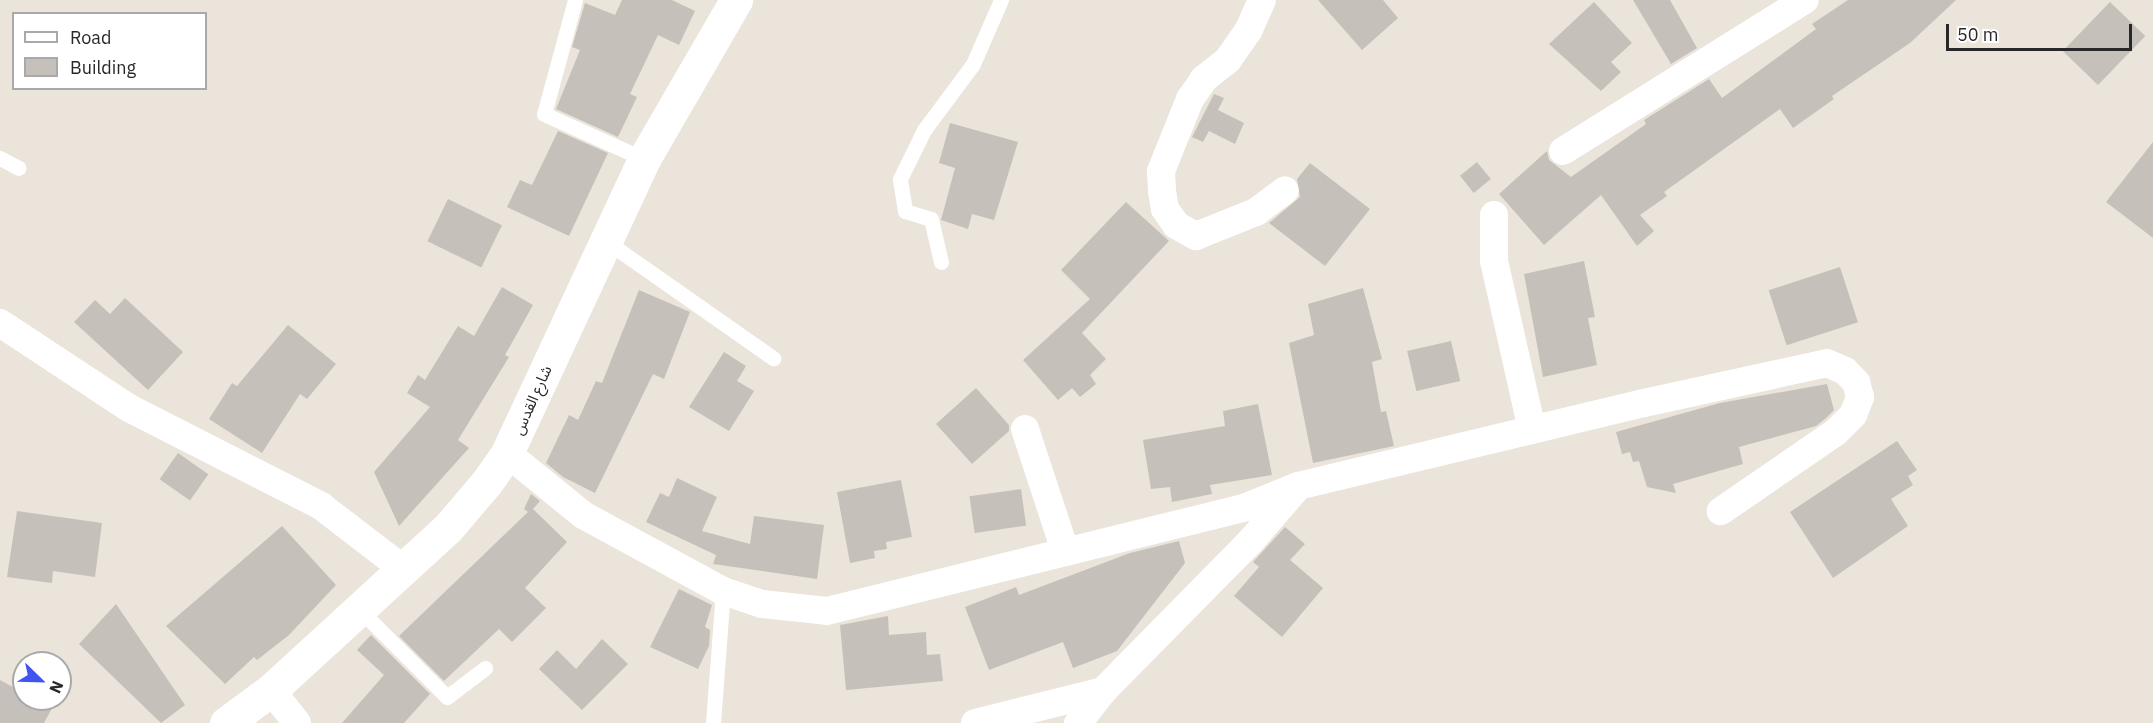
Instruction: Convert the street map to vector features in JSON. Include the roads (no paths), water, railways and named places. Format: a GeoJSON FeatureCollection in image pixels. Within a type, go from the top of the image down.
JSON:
{"type":"FeatureCollection","features":[{"type":"Feature","properties":{"kind":"main road","name":"شارع القدس"},"geometry":{"type":"LineString","coordinates":[[226,723],[271,690],[447,529],[507,453],[603,239],[726,3]]}},
{"type":"Feature","properties":{"kind":"street"},"geometry":{"type":"LineString","coordinates":[[1262,0],[1248,31],[1228,60],[1204,79],[1190,99],[1161,171],[1162,191],[1165,209],[1176,225],[1196,236],[1256,212],[1285,190]]}},
{"type":"Feature","properties":{"kind":"street"},"geometry":{"type":"LineString","coordinates":[[1563,151],[1805,0]]}},
{"type":"Feature","properties":{"kind":"street"},"geometry":{"type":"LineString","coordinates":[[1494,215],[1494,261],[1532,430]]}},
{"type":"Feature","properties":{"kind":"street"},"geometry":{"type":"LineString","coordinates":[[0,323],[129,408],[321,506],[403,568]]}},
{"type":"Feature","properties":{"kind":"street"},"geometry":{"type":"LineString","coordinates":[[507,453],[583,515],[723,591],[762,604],[827,611],[1065,550],[1246,507],[1298,486],[1532,430],[1827,363],[1845,371],[1856,382],[1860,397],[1853,415],[1836,432],[1721,511]]}},
{"type":"Feature","properties":{"kind":"street"},"geometry":{"type":"LineString","coordinates":[[1025,429],[1065,550]]}},
{"type":"Feature","properties":{"kind":"street"},"geometry":{"type":"LineString","coordinates":[[1078,723],[1103,691],[1250,542],[1298,486]]}},
{"type":"Feature","properties":{"kind":"street"},"geometry":{"type":"LineString","coordinates":[[271,690],[297,723]]}},
{"type":"Feature","properties":{"kind":"street"},"geometry":{"type":"LineString","coordinates":[[975,723],[1103,691]]}},
{"type":"Feature","properties":{"kind":"lane"},"geometry":{"type":"LineString","coordinates":[[575,0],[544,114],[644,159]]}},
{"type":"Feature","properties":{"kind":"lane"},"geometry":{"type":"LineString","coordinates":[[941,262],[931,219],[905,211],[900,179],[924,130],[973,64],[1001,0]]}},
{"type":"Feature","properties":{"kind":"lane"},"geometry":{"type":"LineString","coordinates":[[0,158],[19,168]]}},
{"type":"Feature","properties":{"kind":"lane"},"geometry":{"type":"LineString","coordinates":[[603,239],[773,358]]}},
{"type":"Feature","properties":{"kind":"lane"},"geometry":{"type":"LineString","coordinates":[[713,723],[723,591]]}},
{"type":"Feature","properties":{"kind":"lane"},"geometry":{"type":"LineString","coordinates":[[359,609],[447,697],[485,668]]}}]}
